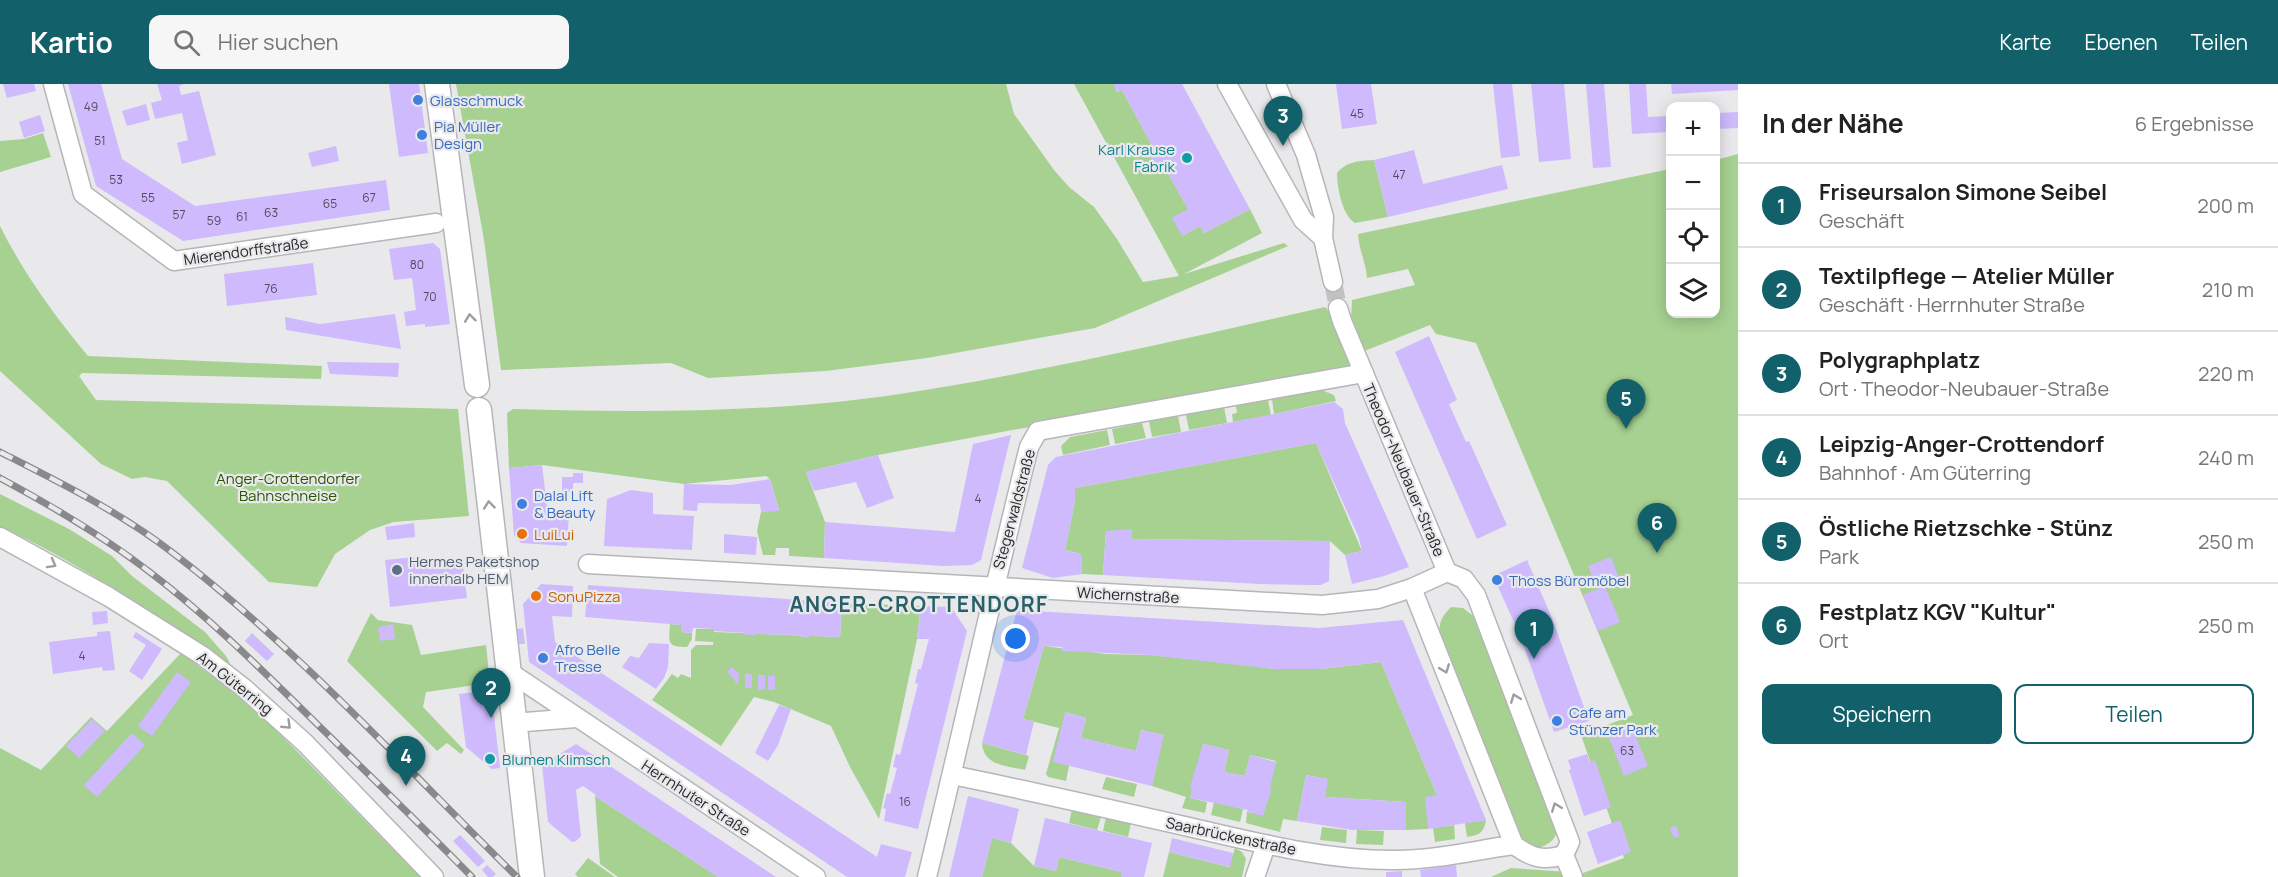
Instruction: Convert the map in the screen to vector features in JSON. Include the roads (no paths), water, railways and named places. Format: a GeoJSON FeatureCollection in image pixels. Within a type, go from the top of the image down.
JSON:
{"type":"FeatureCollection","features":[{"type":"Feature","properties":{"kind":"street","name":"Mierendorffstraße"},"geometry":{"type":"LineString","coordinates":[[53,84],[83,194],[174,261],[436,223]]}},
{"type":"Feature","properties":{"kind":"street"},"geometry":{"type":"LineString","coordinates":[[437,84],[477,385]]}},
{"type":"Feature","properties":{"kind":"street"},"geometry":{"type":"LineString","coordinates":[[1227,84],[1303,220],[1323,238]]}},
{"type":"Feature","properties":{"kind":"street"},"geometry":{"type":"LineString","coordinates":[[1276,84],[1306,155],[1324,217],[1323,238],[1333,282]]}},
{"type":"Feature","properties":{"kind":"street","name":"Theodor-Neubauer-Straße"},"geometry":{"type":"LineString","coordinates":[[1338,308],[1447,572],[1464,579],[1476,595],[1570,842],[1564,855],[1573,877]]}},
{"type":"Feature","properties":{"kind":"street","name":"Stegerwaldstraße"},"geometry":{"type":"LineString","coordinates":[[927,877],[1029,447],[1038,431],[1364,373]]}},
{"type":"Feature","properties":{"kind":"street"},"geometry":{"type":"LineString","coordinates":[[479,410],[532,877]]}},
{"type":"Feature","properties":{"kind":"street","name":"Am Güterring"},"geometry":{"type":"LineString","coordinates":[[0,537],[109,597],[203,656],[244,688],[305,743],[434,877]]}},
{"type":"Feature","properties":{"kind":"street","name":"Wichernstraße"},"geometry":{"type":"LineString","coordinates":[[588,564],[1322,605],[1378,599],[1412,588],[1447,572]]}},
{"type":"Feature","properties":{"kind":"street"},"geometry":{"type":"LineString","coordinates":[[1412,588],[1514,845],[1531,857],[1552,859],[1564,855]]}},
{"type":"Feature","properties":{"kind":"street","name":"Herrnhuter Straße"},"geometry":{"type":"LineString","coordinates":[[508,671],[816,877]]}},
{"type":"Feature","properties":{"kind":"street"},"geometry":{"type":"LineString","coordinates":[[515,733],[576,718]]}},
{"type":"Feature","properties":{"kind":"street","name":"Saarbrückenstraße"},"geometry":{"type":"LineString","coordinates":[[952,775],[1266,845],[1324,854],[1395,860],[1460,854],[1514,845]]}},
{"type":"Feature","properties":{"kind":"street"},"geometry":{"type":"LineString","coordinates":[[1255,877],[1266,845]]}},
{"type":"Feature","properties":{"kind":"tunnel"},"geometry":{"type":"LineString","coordinates":[[1333,282],[1338,308]]}},
{"type":"Feature","properties":{"kind":"railway"},"geometry":{"type":"LineString","coordinates":[[0,452],[89,498],[132,524],[219,590],[350,710],[517,877]]}},
{"type":"Feature","properties":{"kind":"railway"},"geometry":{"type":"LineString","coordinates":[[0,478],[114,546],[194,608],[236,645],[472,877]]}},
{"type":"Feature","properties":{"kind":"place","name":"Glasschmuck"},"geometry":{"type":"Point","coordinates":[418,100]}},
{"type":"Feature","properties":{"kind":"place","name":"Pia Müller Design"},"geometry":{"type":"Point","coordinates":[422,135]}},
{"type":"Feature","properties":{"kind":"place","name":"Polygraphplatz"},"geometry":{"type":"Point","coordinates":[1283,146]}},
{"type":"Feature","properties":{"kind":"place","name":"Karl Krause Fabrik"},"geometry":{"type":"Point","coordinates":[1187,158]}},
{"type":"Feature","properties":{"kind":"place","name":"Östliche Rietzschke - Stünz"},"geometry":{"type":"Point","coordinates":[1626,429]}},
{"type":"Feature","properties":{"kind":"place","name":"Dalal Lift & Beauty"},"geometry":{"type":"Point","coordinates":[522,504]}},
{"type":"Feature","properties":{"kind":"place","name":"LuiLui"},"geometry":{"type":"Point","coordinates":[522,534]}},
{"type":"Feature","properties":{"kind":"place","name":"Festplatz KGV \"Kultur\""},"geometry":{"type":"Point","coordinates":[1657,553]}},
{"type":"Feature","properties":{"kind":"place","name":"Hermes Paketshop innerhalb HEM"},"geometry":{"type":"Point","coordinates":[397,570]}},
{"type":"Feature","properties":{"kind":"place","name":"Thoss Büromöbel"},"geometry":{"type":"Point","coordinates":[1497,580]}},
{"type":"Feature","properties":{"kind":"place","name":"SonuPizza"},"geometry":{"type":"Point","coordinates":[536,596]}},
{"type":"Feature","properties":{"kind":"place","name":"Afro Belle Tresse"},"geometry":{"type":"Point","coordinates":[543,658]}},
{"type":"Feature","properties":{"kind":"place","name":"Friseursalon Simone Seibel"},"geometry":{"type":"Point","coordinates":[1534,659]}},
{"type":"Feature","properties":{"kind":"place","name":"Textilpflege — Atelier Müller"},"geometry":{"type":"Point","coordinates":[491,718]}},
{"type":"Feature","properties":{"kind":"place","name":"Cafe am Stünzer Park"},"geometry":{"type":"Point","coordinates":[1557,721]}},
{"type":"Feature","properties":{"kind":"place","name":"Blumen Klimsch"},"geometry":{"type":"Point","coordinates":[490,759]}},
{"type":"Feature","properties":{"kind":"place","name":"Leipzig-Anger-Crottendorf"},"geometry":{"type":"Point","coordinates":[406,786]}},
{"type":"Feature","properties":{"kind":"district","name":"ANGER-CROTTENDORF"},"geometry":{"type":"Point","coordinates":[919,604]}},
{"type":"Feature","properties":{"kind":"park label","name":"Anger-Crottendorfer Bahnschneise"},"geometry":{"type":"Point","coordinates":[288,486]}}]}
